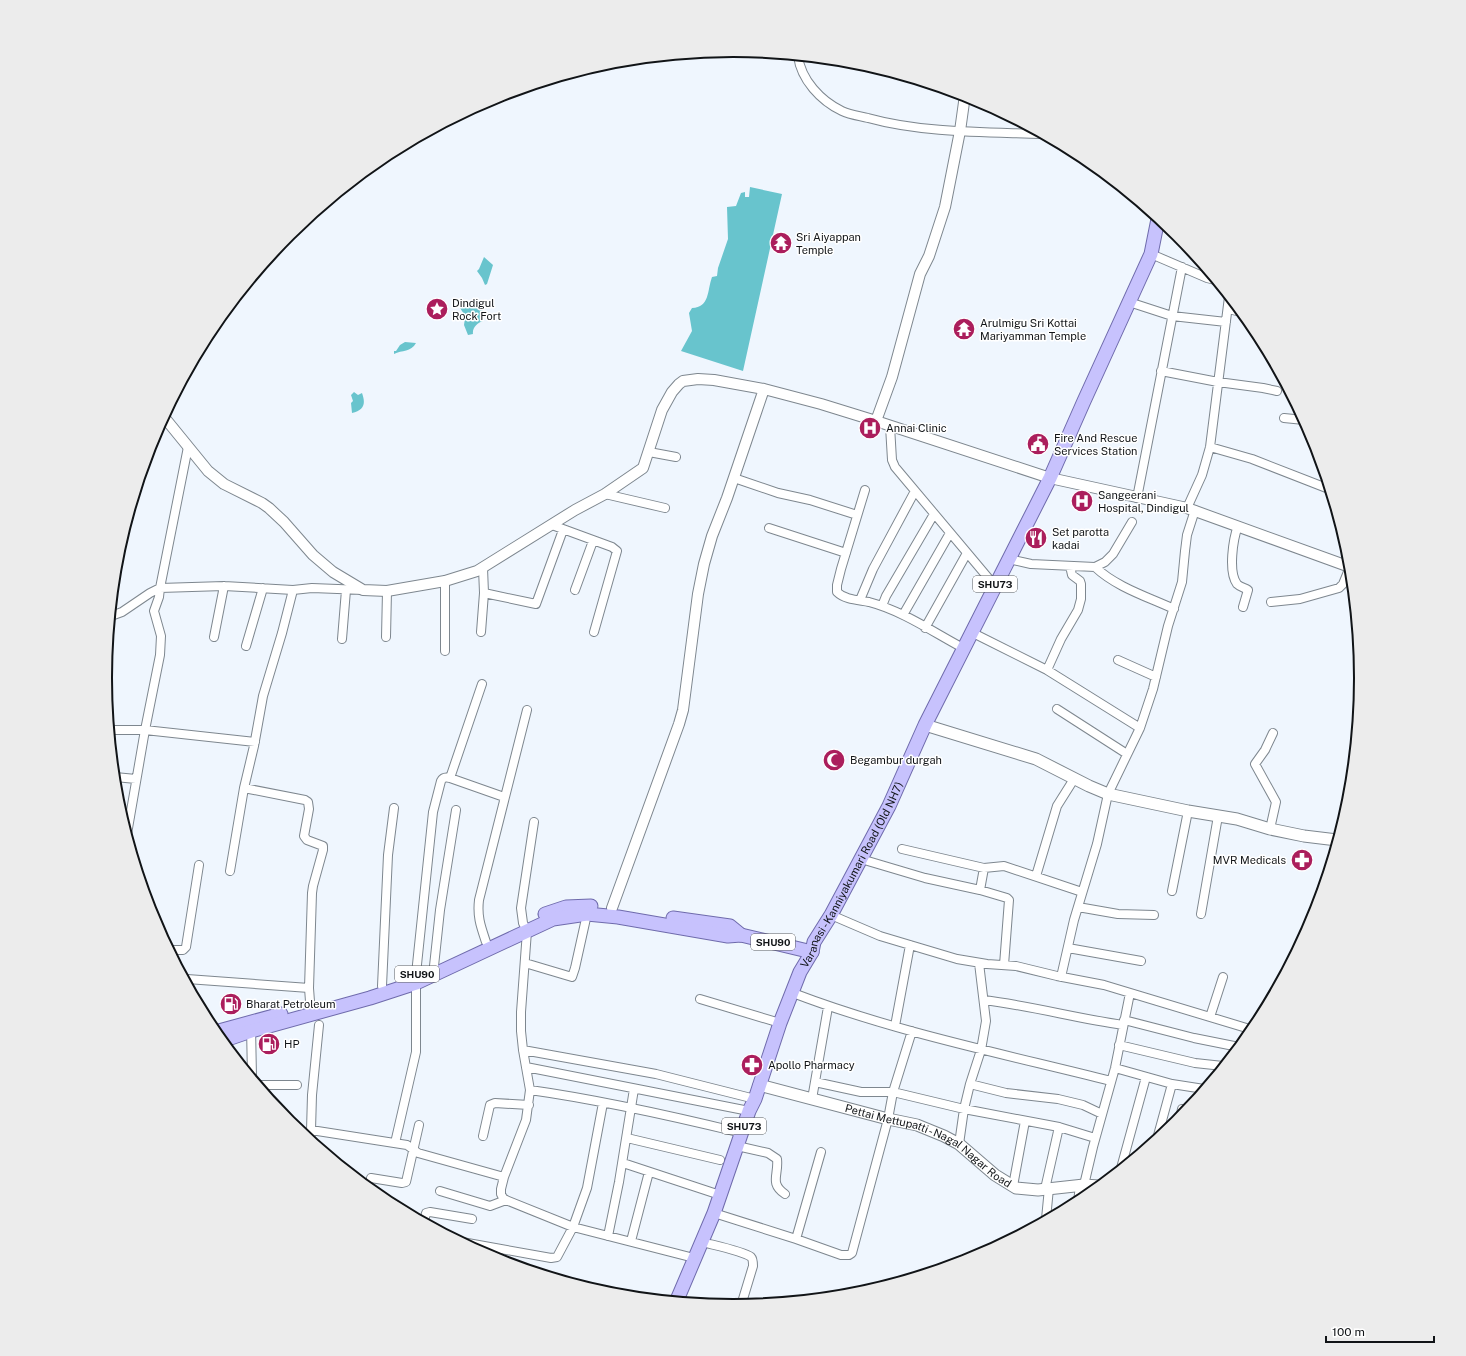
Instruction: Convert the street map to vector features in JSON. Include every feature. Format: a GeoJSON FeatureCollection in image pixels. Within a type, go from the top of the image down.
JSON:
{"type":"FeatureCollection","features":[{"type":"Feature","properties":{"kind":"main road","name":"Varanasi - Kanniyakumari Road (Old NH7)"},"geometry":{"type":"LineString","coordinates":[[678,1297],[691,1257],[702,1242],[714,1213],[718,1194],[737,1146],[738,1132],[751,1098],[759,1085],[776,1022],[792,993],[810,948],[831,915],[889,806],[925,725],[1050,478],[1151,254],[1157,225]]}},
{"type":"Feature","properties":{"kind":"main road"},"geometry":{"type":"LineString","coordinates":[[925,725],[1036,759],[1074,779],[1108,794],[1188,811],[1237,819],[1270,829],[1304,836],[1333,839]]}},
{"type":"Feature","properties":{"kind":"main road","name":"SHU90"},"geometry":{"type":"LineString","coordinates":[[223,1031],[313,1015],[382,986],[416,978],[434,966],[486,942],[525,927],[552,911],[566,907],[588,906],[612,908],[730,926],[741,935],[790,946],[810,948]]}},
{"type":"Feature","properties":{"kind":"main road"},"geometry":{"type":"LineString","coordinates":[[313,1015],[416,978],[525,927],[553,919],[587,914],[618,917],[728,936],[741,935]]}},
{"type":"Feature","properties":{"kind":"main road"},"geometry":{"type":"LineString","coordinates":[[790,946],[795,952],[797,967]]}},
{"type":"Feature","properties":{"kind":"main road"},"geometry":{"type":"LineString","coordinates":[[751,1098],[776,1022],[797,967],[810,948]]}},
{"type":"Feature","properties":{"kind":"main road"},"geometry":{"type":"LineString","coordinates":[[228,1038],[251,1027]]}},
{"type":"Feature","properties":{"kind":"main road","name":"Pettai Mettupatti - Nagal Nagar Road"},"geometry":{"type":"LineString","coordinates":[[759,1085],[888,1119],[917,1125],[959,1144],[995,1176],[1013,1186],[1026,1189],[1090,1185]]}},
{"type":"Feature","properties":{"kind":"main road"},"geometry":{"type":"LineString","coordinates":[[671,1296],[691,1257],[718,1194],[738,1132]]}},
{"type":"Feature","properties":{"kind":"street"},"geometry":{"type":"LineString","coordinates":[[798,60],[808,83],[823,99],[842,111],[888,123],[960,131],[1025,130]]}},
{"type":"Feature","properties":{"kind":"street"},"geometry":{"type":"LineString","coordinates":[[876,421],[892,377],[920,274],[929,256],[946,207],[960,131],[963,101]]}},
{"type":"Feature","properties":{"kind":"street"},"geometry":{"type":"LineString","coordinates":[[1151,254],[1206,277]]}},
{"type":"Feature","properties":{"kind":"street"},"geometry":{"type":"LineString","coordinates":[[1137,498],[1182,267]]}},
{"type":"Feature","properties":{"kind":"street"},"geometry":{"type":"LineString","coordinates":[[1129,302],[1172,316],[1226,322]]}},
{"type":"Feature","properties":{"kind":"street"},"geometry":{"type":"LineString","coordinates":[[1062,977],[1078,907],[1097,844],[1108,794],[1140,728],[1156,677],[1168,626],[1182,582],[1184,552],[1191,509],[1210,447],[1228,303]]}},
{"type":"Feature","properties":{"kind":"street"},"geometry":{"type":"LineString","coordinates":[[1228,310],[1234,311]]}},
{"type":"Feature","properties":{"kind":"street"},"geometry":{"type":"LineString","coordinates":[[1161,371],[1277,391]]}},
{"type":"Feature","properties":{"kind":"street"},"geometry":{"type":"LineString","coordinates":[[115,614],[122,612],[160,588],[224,586],[293,590],[312,588],[387,591],[462,577],[483,568],[605,494],[643,468],[662,410],[672,392],[683,381],[698,379],[714,380],[764,390],[821,404],[1050,478],[1191,509],[1343,565]]}},
{"type":"Feature","properties":{"kind":"street"},"geometry":{"type":"LineString","coordinates":[[612,908],[679,724],[683,710],[698,594],[704,564],[712,536],[734,478],[764,390]]}},
{"type":"Feature","properties":{"kind":"street"},"geometry":{"type":"LineString","coordinates":[[1284,418],[1298,419]]}},
{"type":"Feature","properties":{"kind":"street"},"geometry":{"type":"LineString","coordinates":[[168,421],[208,471],[224,484],[269,508],[313,555],[333,572],[363,590]]}},
{"type":"Feature","properties":{"kind":"street"},"geometry":{"type":"LineString","coordinates":[[890,426],[892,460],[895,467],[994,586]]}},
{"type":"Feature","properties":{"kind":"street"},"geometry":{"type":"LineString","coordinates":[[127,812],[136,779],[161,645],[154,608],[159,597],[188,447]]}},
{"type":"Feature","properties":{"kind":"street"},"geometry":{"type":"LineString","coordinates":[[1210,447],[1252,459],[1324,487]]}},
{"type":"Feature","properties":{"kind":"street"},"geometry":{"type":"LineString","coordinates":[[649,452],[676,457]]}},
{"type":"Feature","properties":{"kind":"street"},"geometry":{"type":"LineString","coordinates":[[734,478],[778,493],[810,500],[857,515]]}},
{"type":"Feature","properties":{"kind":"street"},"geometry":{"type":"LineString","coordinates":[[865,490],[837,585],[837,592],[849,598],[882,606],[903,615],[963,648]]}},
{"type":"Feature","properties":{"kind":"street"},"geometry":{"type":"LineString","coordinates":[[860,600],[873,569],[915,491]]}},
{"type":"Feature","properties":{"kind":"street"},"geometry":{"type":"LineString","coordinates":[[605,494],[665,508]]}},
{"type":"Feature","properties":{"kind":"street"},"geometry":{"type":"LineString","coordinates":[[882,606],[886,596],[934,514]]}},
{"type":"Feature","properties":{"kind":"street"},"geometry":{"type":"LineString","coordinates":[[1009,559],[1031,564],[1095,567],[1105,562],[1113,554],[1132,522]]}},
{"type":"Feature","properties":{"kind":"street"},"geometry":{"type":"LineString","coordinates":[[552,525],[612,547],[617,551],[594,632]]}},
{"type":"Feature","properties":{"kind":"street"},"geometry":{"type":"LineString","coordinates":[[1238,526],[1233,542],[1232,570],[1236,582],[1248,590],[1243,607]]}},
{"type":"Feature","properties":{"kind":"street"},"geometry":{"type":"LineString","coordinates":[[769,528],[846,553]]}},
{"type":"Feature","properties":{"kind":"street"},"geometry":{"type":"LineString","coordinates":[[484,593],[536,604],[563,530]]}},
{"type":"Feature","properties":{"kind":"street"},"geometry":{"type":"LineString","coordinates":[[903,615],[950,533]]}},
{"type":"Feature","properties":{"kind":"street"},"geometry":{"type":"LineString","coordinates":[[575,590],[593,541]]}},
{"type":"Feature","properties":{"kind":"street"},"geometry":{"type":"LineString","coordinates":[[925,628],[967,553]]}},
{"type":"Feature","properties":{"kind":"street"},"geometry":{"type":"LineString","coordinates":[[1047,670],[1061,639],[1078,610],[1081,599],[1080,581],[1072,574],[1070,566]]}},
{"type":"Feature","properties":{"kind":"street"},"geometry":{"type":"LineString","coordinates":[[1095,567],[1102,574],[1118,583],[1174,609]]}},
{"type":"Feature","properties":{"kind":"street"},"geometry":{"type":"LineString","coordinates":[[481,632],[484,593],[483,568]]}},
{"type":"Feature","properties":{"kind":"street"},"geometry":{"type":"LineString","coordinates":[[1271,602],[1300,599],[1339,588],[1343,584],[1345,577]]}},
{"type":"Feature","properties":{"kind":"street"},"geometry":{"type":"LineString","coordinates":[[445,581],[445,651]]}},
{"type":"Feature","properties":{"kind":"street"},"geometry":{"type":"LineString","coordinates":[[214,637],[224,586]]}},
{"type":"Feature","properties":{"kind":"street"},"geometry":{"type":"LineString","coordinates":[[246,646],[263,588]]}},
{"type":"Feature","properties":{"kind":"street"},"geometry":{"type":"LineString","coordinates":[[230,871],[244,788],[255,742],[263,696],[293,590]]}},
{"type":"Feature","properties":{"kind":"street"},"geometry":{"type":"LineString","coordinates":[[342,639],[346,590]]}},
{"type":"Feature","properties":{"kind":"street"},"geometry":{"type":"LineString","coordinates":[[386,637],[387,591]]}},
{"type":"Feature","properties":{"kind":"street"},"geometry":{"type":"LineString","coordinates":[[971,632],[1047,670],[1140,728]]}},
{"type":"Feature","properties":{"kind":"street"},"geometry":{"type":"LineString","coordinates":[[1118,660],[1156,677]]}},
{"type":"Feature","properties":{"kind":"street"},"geometry":{"type":"LineString","coordinates":[[450,778],[482,684]]}},
{"type":"Feature","properties":{"kind":"street"},"geometry":{"type":"LineString","coordinates":[[1057,709],[1127,754]]}},
{"type":"Feature","properties":{"kind":"street"},"geometry":{"type":"LineString","coordinates":[[486,942],[477,912],[479,900],[526,710]]}},
{"type":"Feature","properties":{"kind":"street"},"geometry":{"type":"LineString","coordinates":[[114,730],[145,730],[255,742]]}},
{"type":"Feature","properties":{"kind":"street"},"geometry":{"type":"LineString","coordinates":[[1270,829],[1276,802],[1255,764],[1265,750],[1273,733]]}},
{"type":"Feature","properties":{"kind":"street"},"geometry":{"type":"LineString","coordinates":[[120,777],[136,779]]}},
{"type":"Feature","properties":{"kind":"street"},"geometry":{"type":"LineString","coordinates":[[395,1143],[416,1052],[416,978],[433,812],[442,778],[450,778],[504,797]]}},
{"type":"Feature","properties":{"kind":"street"},"geometry":{"type":"LineString","coordinates":[[1036,876],[1057,806],[1074,779]]}},
{"type":"Feature","properties":{"kind":"street"},"geometry":{"type":"LineString","coordinates":[[244,788],[305,800],[308,802],[309,809],[304,836],[306,840],[321,845],[323,848],[312,886],[309,988],[313,1015],[311,1130],[406,1145],[421,1154],[504,1177]]}},
{"type":"Feature","properties":{"kind":"street"},"geometry":{"type":"LineString","coordinates":[[382,986],[388,855],[394,808]]}},
{"type":"Feature","properties":{"kind":"street"},"geometry":{"type":"LineString","coordinates":[[434,966],[440,910],[456,810]]}},
{"type":"Feature","properties":{"kind":"street"},"geometry":{"type":"LineString","coordinates":[[1172,891],[1188,811]]}},
{"type":"Feature","properties":{"kind":"street"},"geometry":{"type":"LineString","coordinates":[[1201,914],[1218,816]]}},
{"type":"Feature","properties":{"kind":"street"},"geometry":{"type":"LineString","coordinates":[[534,822],[521,908],[525,927],[525,963],[521,1012],[523,1050],[530,1090],[521,1135],[504,1177],[501,1194],[502,1198],[573,1227],[691,1257]]}},
{"type":"Feature","properties":{"kind":"street"},"geometry":{"type":"LineString","coordinates":[[902,849],[984,868],[1004,866],[1082,892]]}},
{"type":"Feature","properties":{"kind":"street"},"geometry":{"type":"LineString","coordinates":[[861,859],[925,878],[1003,896],[1009,900],[1004,965]]}},
{"type":"Feature","properties":{"kind":"street"},"geometry":{"type":"LineString","coordinates":[[175,950],[183,950],[186,947],[199,865]]}},
{"type":"Feature","properties":{"kind":"street"},"geometry":{"type":"LineString","coordinates":[[980,890],[984,868]]}},
{"type":"Feature","properties":{"kind":"street"},"geometry":{"type":"LineString","coordinates":[[1078,907],[1118,914],[1154,915]]}},
{"type":"Feature","properties":{"kind":"street"},"geometry":{"type":"LineString","coordinates":[[525,963],[572,976],[587,914]]}},
{"type":"Feature","properties":{"kind":"street"},"geometry":{"type":"LineString","coordinates":[[831,915],[880,936],[957,960],[1016,966],[1104,985],[1246,1028]]}},
{"type":"Feature","properties":{"kind":"street"},"geometry":{"type":"LineString","coordinates":[[894,1026],[910,945]]}},
{"type":"Feature","properties":{"kind":"street"},"geometry":{"type":"LineString","coordinates":[[1068,948],[1141,961]]}},
{"type":"Feature","properties":{"kind":"street"},"geometry":{"type":"LineString","coordinates":[[959,1144],[964,1109],[981,1050],[986,1021],[979,963]]}},
{"type":"Feature","properties":{"kind":"street"},"geometry":{"type":"LineString","coordinates":[[1210,1017],[1223,976]]}},
{"type":"Feature","properties":{"kind":"street"},"geometry":{"type":"LineString","coordinates":[[190,979],[309,988]]}},
{"type":"Feature","properties":{"kind":"street"},"geometry":{"type":"LineString","coordinates":[[792,993],[828,1007],[912,1031],[981,1050],[1110,1081]]}},
{"type":"Feature","properties":{"kind":"street"},"geometry":{"type":"LineString","coordinates":[[1080,1192],[1114,1068],[1130,993]]}},
{"type":"Feature","properties":{"kind":"street"},"geometry":{"type":"LineString","coordinates":[[700,999],[776,1022]]}},
{"type":"Feature","properties":{"kind":"street"},"geometry":{"type":"LineString","coordinates":[[984,1000],[1025,1006],[1055,1013],[1124,1023],[1233,1046]]}},
{"type":"Feature","properties":{"kind":"street"},"geometry":{"type":"LineString","coordinates":[[812,1099],[828,1007]]}},
{"type":"Feature","properties":{"kind":"street"},"geometry":{"type":"LineString","coordinates":[[251,1027],[252,1070]]}},
{"type":"Feature","properties":{"kind":"street"},"geometry":{"type":"LineString","coordinates":[[714,1213],[841,1255],[849,1256],[852,1253],[888,1119],[893,1092],[912,1031]]}},
{"type":"Feature","properties":{"kind":"street"},"geometry":{"type":"LineString","coordinates":[[1119,1045],[1195,1062],[1218,1065]]}},
{"type":"Feature","properties":{"kind":"street"},"geometry":{"type":"LineString","coordinates":[[523,1050],[656,1074],[751,1098]]}},
{"type":"Feature","properties":{"kind":"street"},"geometry":{"type":"LineString","coordinates":[[526,1067],[747,1111]]}},
{"type":"Feature","properties":{"kind":"street"},"geometry":{"type":"LineString","coordinates":[[1114,1068],[1172,1084],[1199,1088]]}},
{"type":"Feature","properties":{"kind":"street"},"geometry":{"type":"LineString","coordinates":[[1123,1161],[1146,1077]]}},
{"type":"Feature","properties":{"kind":"street"},"geometry":{"type":"LineString","coordinates":[[815,1082],[861,1092],[893,1092],[964,1109],[1059,1127],[1095,1138]]}},
{"type":"Feature","properties":{"kind":"street"},"geometry":{"type":"LineString","coordinates":[[970,1084],[1006,1093],[1083,1105],[1102,1114]]}},
{"type":"Feature","properties":{"kind":"street"},"geometry":{"type":"LineString","coordinates":[[1159,1129],[1172,1084]]}},
{"type":"Feature","properties":{"kind":"street"},"geometry":{"type":"LineString","coordinates":[[264,1085],[297,1085]]}},
{"type":"Feature","properties":{"kind":"street"},"geometry":{"type":"LineString","coordinates":[[608,1236],[627,1138],[634,1089]]}},
{"type":"Feature","properties":{"kind":"street"},"geometry":{"type":"LineString","coordinates":[[530,1090],[573,1096],[660,1113],[738,1132]]}},
{"type":"Feature","properties":{"kind":"street"},"geometry":{"type":"LineString","coordinates":[[483,1136],[490,1105],[495,1103],[528,1106]]}},
{"type":"Feature","properties":{"kind":"street"},"geometry":{"type":"LineString","coordinates":[[480,1245],[555,1258],[560,1254],[573,1227],[587,1188],[603,1103]]}},
{"type":"Feature","properties":{"kind":"street"},"geometry":{"type":"LineString","coordinates":[[1013,1186],[1025,1121]]}},
{"type":"Feature","properties":{"kind":"street"},"geometry":{"type":"LineString","coordinates":[[371,1178],[402,1183],[406,1182],[419,1125]]}},
{"type":"Feature","properties":{"kind":"street"},"geometry":{"type":"LineString","coordinates":[[1046,1214],[1047,1188],[1059,1127]]}},
{"type":"Feature","properties":{"kind":"street"},"geometry":{"type":"LineString","coordinates":[[627,1138],[720,1160]]}},
{"type":"Feature","properties":{"kind":"street"},"geometry":{"type":"LineString","coordinates":[[737,1146],[768,1153],[777,1159],[776,1184],[778,1189],[785,1194]]}},
{"type":"Feature","properties":{"kind":"street"},"geometry":{"type":"LineString","coordinates":[[796,1239],[821,1152]]}},
{"type":"Feature","properties":{"kind":"street"},"geometry":{"type":"LineString","coordinates":[[622,1163],[718,1194]]}},
{"type":"Feature","properties":{"kind":"street"},"geometry":{"type":"LineString","coordinates":[[630,1241],[649,1172]]}},
{"type":"Feature","properties":{"kind":"street"},"geometry":{"type":"LineString","coordinates":[[440,1192],[490,1206],[506,1200]]}},
{"type":"Feature","properties":{"kind":"street"},"geometry":{"type":"LineString","coordinates":[[425,1218],[426,1213],[430,1212],[472,1219]]}},
{"type":"Feature","properties":{"kind":"street"},"geometry":{"type":"LineString","coordinates":[[702,1242],[741,1253],[751,1258],[753,1261],[753,1266],[743,1299]]}},
{"type":"Feature","properties":{"kind":"water"},"geometry":{"type":"Polygon","coordinates":[[[750,187],[782,194],[743,371],[681,351],[692,331],[689,313],[692,308],[702,305],[707,297],[712,277],[717,276],[718,268],[728,239],[727,207],[736,206],[741,193],[745,192],[745,197],[749,197],[750,187]]]}},
{"type":"Feature","properties":{"kind":"water"},"geometry":{"type":"Polygon","coordinates":[[[484,257],[493,265],[487,284],[485,285],[477,271],[484,257]]]}},
{"type":"Feature","properties":{"kind":"water"},"geometry":{"type":"Polygon","coordinates":[[[465,302],[482,303],[483,321],[475,326],[473,334],[468,335],[464,325],[465,318],[462,317],[464,314],[460,308],[465,305],[465,302]]]}},
{"type":"Feature","properties":{"kind":"water"},"geometry":{"type":"Polygon","coordinates":[[[405,342],[416,343],[412,348],[394,354],[394,351],[396,351],[400,345],[405,342]]]}},
{"type":"Feature","properties":{"kind":"water"},"geometry":{"type":"Polygon","coordinates":[[[354,392],[358,395],[362,393],[364,403],[359,410],[352,413],[351,403],[353,401],[351,395],[354,392]]]}},
{"type":"Feature","properties":{"kind":"place","name":"Sri Aiyappan Temple"},"geometry":{"type":"Point","coordinates":[781,243]}},
{"type":"Feature","properties":{"kind":"place","name":"Dindigul Rock Fort"},"geometry":{"type":"Point","coordinates":[437,309]}},
{"type":"Feature","properties":{"kind":"place","name":"Arulmigu Sri Kottai Mariyamman Temple"},"geometry":{"type":"Point","coordinates":[964,329]}},
{"type":"Feature","properties":{"kind":"place","name":"Annai Clinic"},"geometry":{"type":"Point","coordinates":[870,428]}},
{"type":"Feature","properties":{"kind":"place","name":"Fire And Rescue Services Station"},"geometry":{"type":"Point","coordinates":[1038,444]}},
{"type":"Feature","properties":{"kind":"place","name":"Sangeerani Hospital, Dindigul"},"geometry":{"type":"Point","coordinates":[1082,501]}},
{"type":"Feature","properties":{"kind":"place","name":"Set parotta kadai"},"geometry":{"type":"Point","coordinates":[1036,538]}},
{"type":"Feature","properties":{"kind":"place","name":"Begambur durgah"},"geometry":{"type":"Point","coordinates":[834,760]}},
{"type":"Feature","properties":{"kind":"place","name":"MVR Medicals"},"geometry":{"type":"Point","coordinates":[1302,860]}},
{"type":"Feature","properties":{"kind":"place","name":"Bharat Petroleum"},"geometry":{"type":"Point","coordinates":[231,1004]}},
{"type":"Feature","properties":{"kind":"place","name":"HP"},"geometry":{"type":"Point","coordinates":[269,1044]}},
{"type":"Feature","properties":{"kind":"place","name":"Apollo Pharmacy"},"geometry":{"type":"Point","coordinates":[752,1065]}}]}
